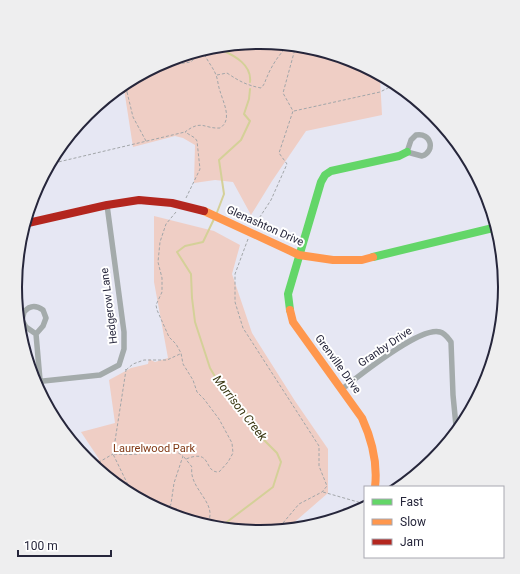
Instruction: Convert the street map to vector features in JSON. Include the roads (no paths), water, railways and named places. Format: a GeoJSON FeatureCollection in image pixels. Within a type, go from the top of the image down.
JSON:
{"type":"FeatureCollection","features":[{"type":"Feature","properties":{"kind":"street"},"geometry":{"type":"LineString","coordinates":[[420,134],[424,135],[431,143],[430,150],[426,155],[419,156],[407,152],[413,137],[420,134]]}},
{"type":"Feature","properties":{"kind":"street","name":"Grenville Drive"},"geometry":{"type":"LineString","coordinates":[[375,486],[377,478],[376,461],[370,433],[362,418],[342,389],[293,322],[288,294],[298,255],[321,182],[325,175],[331,171],[399,156],[407,152]]}},
{"type":"Feature","properties":{"kind":"street","name":"Glenashton Drive"},"geometry":{"type":"LineString","coordinates":[[31,222],[107,205],[139,200],[182,204],[203,211],[298,255],[333,260],[362,260],[491,229]]}},
{"type":"Feature","properties":{"kind":"street","name":"Hedgerow Lane"},"geometry":{"type":"LineString","coordinates":[[41,381],[100,375],[119,365],[124,349],[124,332],[107,205]]}},
{"type":"Feature","properties":{"kind":"street"},"geometry":{"type":"LineString","coordinates":[[24,313],[31,306],[36,306],[43,310],[46,318],[46,323],[36,334],[37,369]]}},
{"type":"Feature","properties":{"kind":"street"},"geometry":{"type":"LineString","coordinates":[[26,326],[36,334]]}},
{"type":"Feature","properties":{"kind":"street","name":"Granby Drive"},"geometry":{"type":"LineString","coordinates":[[342,389],[405,344],[427,333],[439,331],[448,337],[451,342],[456,422]]}},
{"type":"Feature","properties":{"kind":"waterway","name":"Morrison Creek"},"geometry":{"type":"LineString","coordinates":[[225,52],[242,62],[248,71],[250,82]]}},
{"type":"Feature","properties":{"kind":"waterway","name":"Morrison Creek"},"geometry":{"type":"LineString","coordinates":[[216,215],[224,194],[219,160],[241,140],[250,121],[244,114],[249,99],[250,89]]}},
{"type":"Feature","properties":{"kind":"waterway","name":"Morrison Creek"},"geometry":{"type":"LineString","coordinates":[[214,219],[203,242],[185,246],[177,252],[191,274],[195,322],[210,368],[220,385],[245,410],[255,431],[277,453],[281,462],[273,487],[226,522]]}},
{"type":"Feature","properties":{"kind":"park label","name":"Laurelwood Park"},"geometry":{"type":"Point","coordinates":[154,448]}}]}
